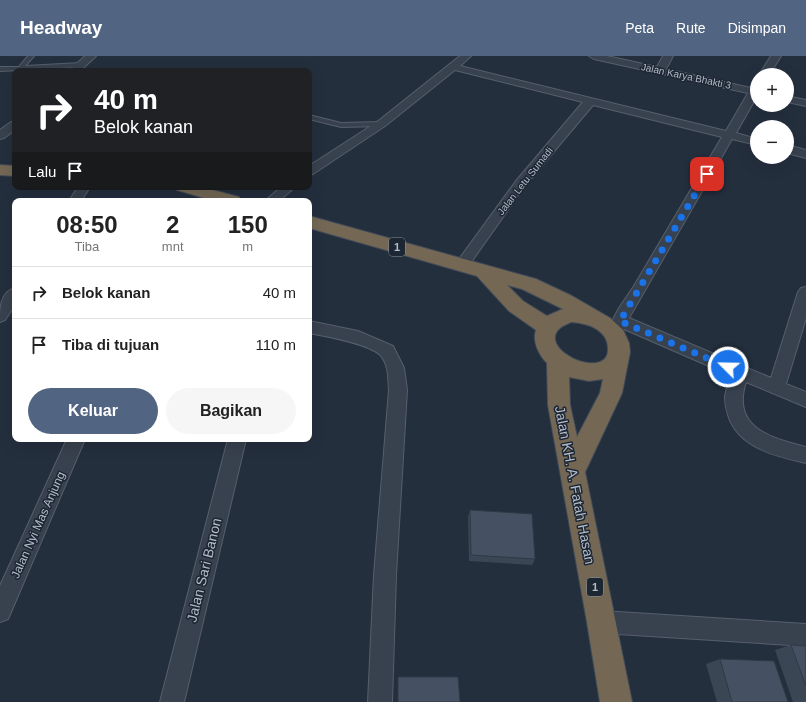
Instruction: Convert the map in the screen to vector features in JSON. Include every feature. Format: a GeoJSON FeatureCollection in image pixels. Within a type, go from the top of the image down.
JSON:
{"type":"FeatureCollection","features":[{"type":"Feature","properties":{"kind":"highway"},"geometry":{"type":"LineString","coordinates":[[0,170],[12,171]]}},
{"type":"Feature","properties":{"kind":"highway"},"geometry":{"type":"LineString","coordinates":[[194,190],[222,198]]}},
{"type":"Feature","properties":{"kind":"highway","name":"1"},"geometry":{"type":"LineString","coordinates":[[312,223],[462,265],[485,273],[511,278],[542,289],[597,320]]}},
{"type":"Feature","properties":{"kind":"highway","name":"1"},"geometry":{"type":"LineString","coordinates":[[485,273],[516,306],[548,327],[560,318],[578,315],[617,327]]}},
{"type":"Feature","properties":{"kind":"highway"},"geometry":{"type":"LineString","coordinates":[[548,327],[544,340],[551,355],[558,362],[571,369],[587,372],[601,371],[616,360]]}},
{"type":"Feature","properties":{"kind":"highway"},"geometry":{"type":"LineString","coordinates":[[572,472],[611,393],[616,360],[620,352],[617,327]]}},
{"type":"Feature","properties":{"kind":"highway","name":"Jalan KH. A. Fatah Hasan"},"geometry":{"type":"LineString","coordinates":[[558,362],[559,405],[602,622],[616,702]]}},
{"type":"Feature","properties":{"kind":"street"},"geometry":{"type":"LineString","coordinates":[[77,68],[91,56]]}},
{"type":"Feature","properties":{"kind":"street"},"geometry":{"type":"LineString","coordinates":[[312,170],[380,124],[466,56]]}},
{"type":"Feature","properties":{"kind":"street","name":"Jalan Karya Bhakti 3"},"geometry":{"type":"LineString","coordinates":[[594,56],[607,57],[660,71],[750,89]]}},
{"type":"Feature","properties":{"kind":"street"},"geometry":{"type":"LineString","coordinates":[[660,71],[668,56]]}},
{"type":"Feature","properties":{"kind":"street"},"geometry":{"type":"LineString","coordinates":[[768,68],[776,56]]}},
{"type":"Feature","properties":{"kind":"street"},"geometry":{"type":"LineString","coordinates":[[454,67],[750,140]]}},
{"type":"Feature","properties":{"kind":"street","name":"Jalan Letu Sumadi"},"geometry":{"type":"LineString","coordinates":[[462,265],[520,184],[591,100]]}},
{"type":"Feature","properties":{"kind":"street"},"geometry":{"type":"LineString","coordinates":[[750,100],[617,327],[741,373],[806,400]]}},
{"type":"Feature","properties":{"kind":"street"},"geometry":{"type":"LineString","coordinates":[[794,100],[806,103]]}},
{"type":"Feature","properties":{"kind":"street"},"geometry":{"type":"LineString","coordinates":[[0,136],[12,126]]}},
{"type":"Feature","properties":{"kind":"street"},"geometry":{"type":"LineString","coordinates":[[794,151],[806,154]]}},
{"type":"Feature","properties":{"kind":"street"},"geometry":{"type":"LineString","coordinates":[[275,198],[285,190]]}},
{"type":"Feature","properties":{"kind":"street"},"geometry":{"type":"LineString","coordinates":[[777,388],[806,292]]}},
{"type":"Feature","properties":{"kind":"street"},"geometry":{"type":"LineString","coordinates":[[0,316],[12,298]]}},
{"type":"Feature","properties":{"kind":"street"},"geometry":{"type":"LineString","coordinates":[[312,329],[358,337],[387,351],[396,368],[398,390],[385,575],[380,702]]}},
{"type":"Feature","properties":{"kind":"street"},"geometry":{"type":"LineString","coordinates":[[741,373],[734,397],[736,415],[742,426],[764,443],[806,455]]}},
{"type":"Feature","properties":{"kind":"street","name":"Jalan Nyi Mas Anjung"},"geometry":{"type":"LineString","coordinates":[[0,611],[75,442]]}},
{"type":"Feature","properties":{"kind":"street","name":"Jalan Sari Banon"},"geometry":{"type":"LineString","coordinates":[[172,702],[236,442]]}},
{"type":"Feature","properties":{"kind":"street"},"geometry":{"type":"LineString","coordinates":[[602,622],[806,635]]}},
{"type":"Feature","properties":{"kind":"lane"},"geometry":{"type":"LineString","coordinates":[[21,68],[31,56]]}},
{"type":"Feature","properties":{"kind":"lane"},"geometry":{"type":"LineString","coordinates":[[0,69],[12,68]]}},
{"type":"Feature","properties":{"kind":"lane"},"geometry":{"type":"LineString","coordinates":[[21,68],[77,68]]}},
{"type":"Feature","properties":{"kind":"lane"},"geometry":{"type":"LineString","coordinates":[[312,118],[342,125],[380,124]]}},
{"type":"Feature","properties":{"kind":"building"},"geometry":{"type":"Polygon","coordinates":[[[470,510],[532,514],[535,559],[471,555],[470,510]]]}},
{"type":"Feature","properties":{"kind":"building"},"geometry":{"type":"Polygon","coordinates":[[[791,645],[806,646],[806,686],[791,645]]]}},
{"type":"Feature","properties":{"kind":"building"},"geometry":{"type":"Polygon","coordinates":[[[720,659],[774,661],[788,702],[732,702],[720,659]]]}},
{"type":"Feature","properties":{"kind":"building"},"geometry":{"type":"Polygon","coordinates":[[[398,677],[458,677],[460,702],[398,702],[398,677]]]}},
{"type":"Feature","properties":{"kind":"route"},"geometry":{"type":"LineString","coordinates":[[707,174],[639,290],[629,303],[620,321],[728,367]]}}]}
